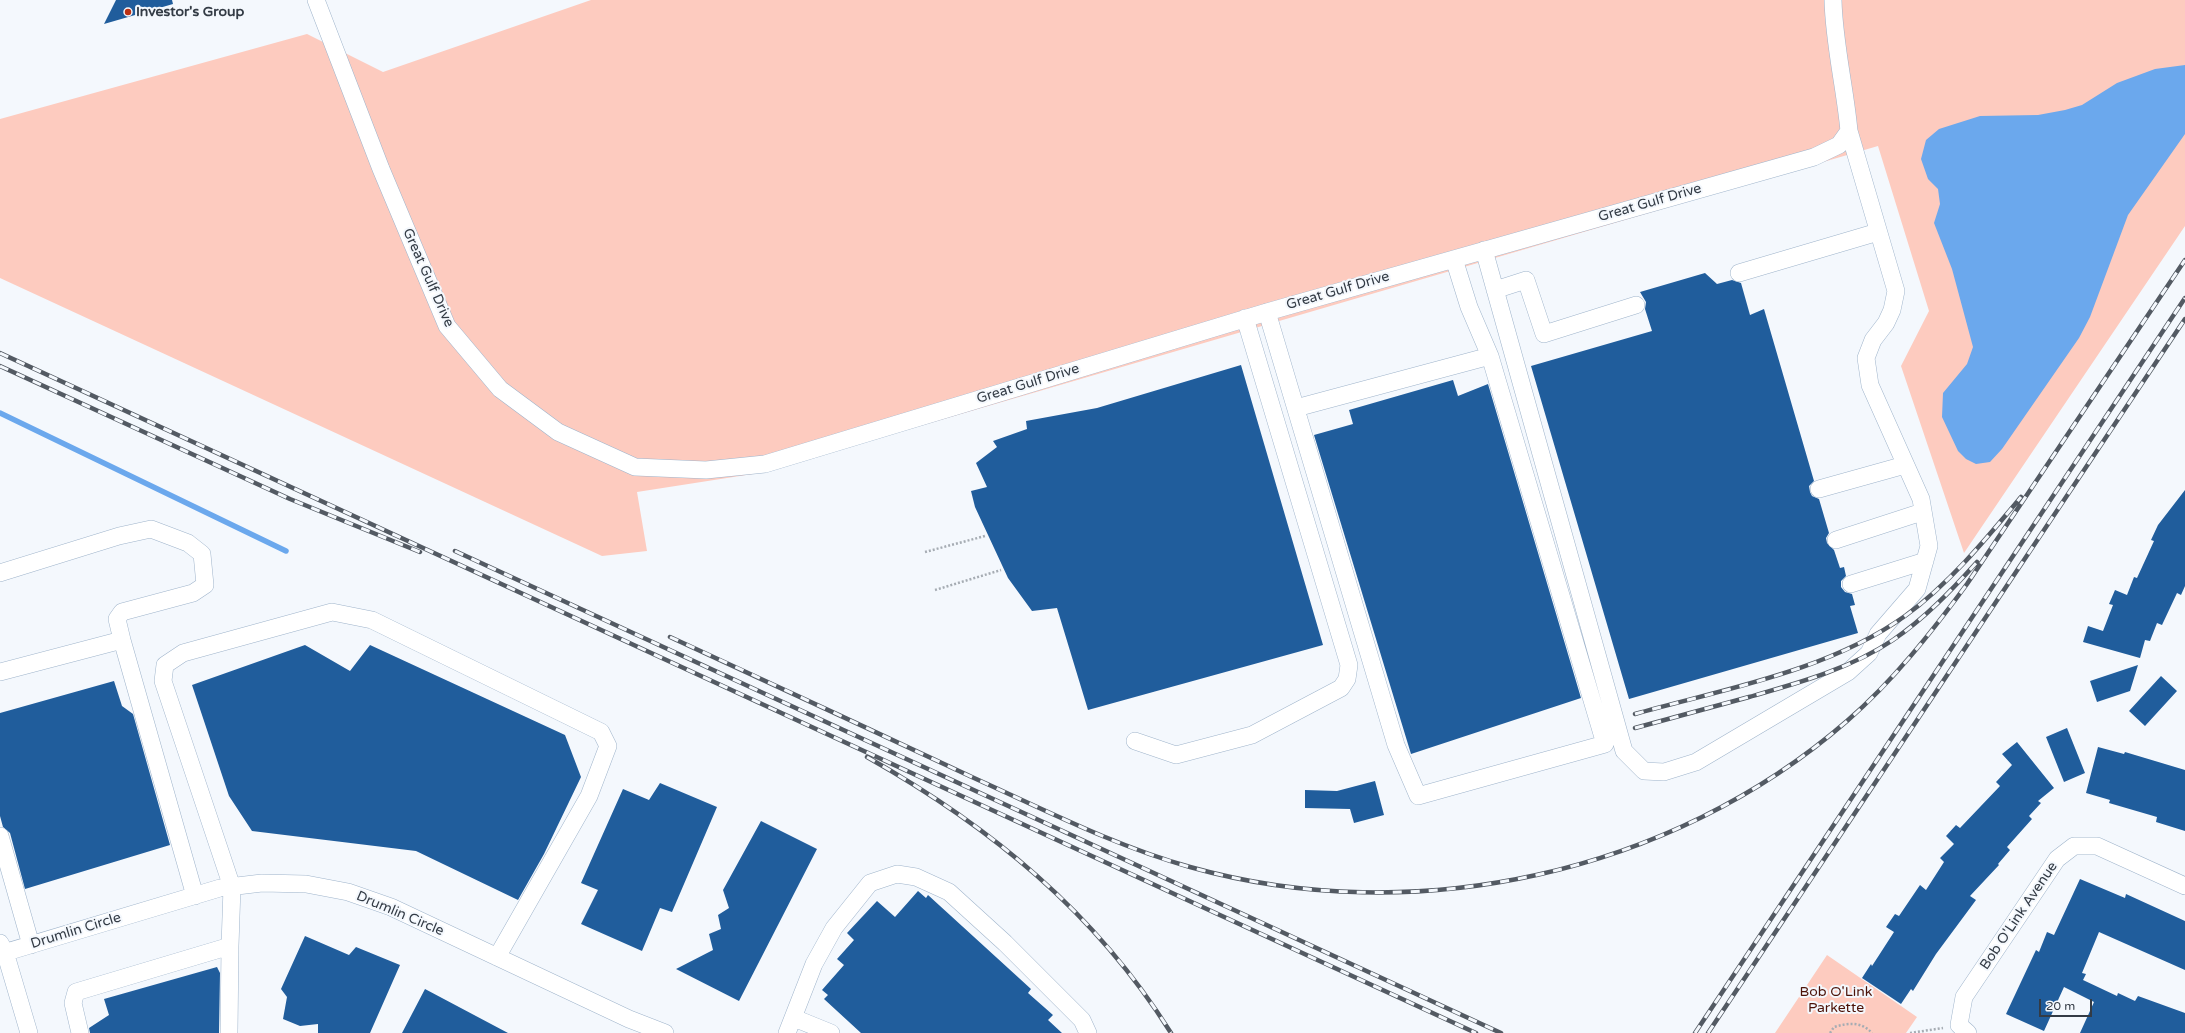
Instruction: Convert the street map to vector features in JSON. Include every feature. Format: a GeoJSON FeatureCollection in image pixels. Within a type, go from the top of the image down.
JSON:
{"type":"FeatureCollection","features":[{"type":"Feature","properties":{"kind":"street","name":"Great Gulf Drive"},"geometry":{"type":"LineString","coordinates":[[316,0],[381,169],[447,326],[500,388],[558,432],[635,467],[706,470],[765,464],[1245,318],[1814,157],[1839,145],[1849,131]]}},
{"type":"Feature","properties":{"kind":"street"},"geometry":{"type":"LineString","coordinates":[[1484,250],[1624,751],[1644,771],[1664,772],[1696,762],[1848,672],[1869,653],[1878,634],[1918,588],[1929,546],[1921,499],[1870,385],[1866,358],[1873,340],[1886,323],[1892,310],[1896,291],[1849,131],[1846,98],[1834,30],[1833,0]]}},
{"type":"Feature","properties":{"kind":"street"},"geometry":{"type":"LineString","coordinates":[[1739,273],[1878,232]]}},
{"type":"Feature","properties":{"kind":"street"},"geometry":{"type":"LineString","coordinates":[[1267,312],[1396,745],[1418,796],[1605,744],[1490,356],[1469,308],[1454,259]]}},
{"type":"Feature","properties":{"kind":"street"},"geometry":{"type":"LineString","coordinates":[[1495,290],[1526,280],[1544,334],[1636,305]]}},
{"type":"Feature","properties":{"kind":"street"},"geometry":{"type":"LineString","coordinates":[[1135,741],[1176,755],[1252,735],[1323,699],[1341,688],[1347,679],[1348,666],[1245,318]]}},
{"type":"Feature","properties":{"kind":"street"},"geometry":{"type":"LineString","coordinates":[[1296,408],[1490,356]]}},
{"type":"Feature","properties":{"kind":"street"},"geometry":{"type":"LineString","coordinates":[[1819,489],[1905,465]]}},
{"type":"Feature","properties":{"kind":"street"},"geometry":{"type":"LineString","coordinates":[[1836,540],[1922,512]]}},
{"type":"Feature","properties":{"kind":"street"},"geometry":{"type":"LineString","coordinates":[[0,573],[119,536],[151,529],[188,543],[202,554],[205,585],[193,593],[122,612],[117,619],[195,896]]}},
{"type":"Feature","properties":{"kind":"street"},"geometry":{"type":"LineString","coordinates":[[1851,584],[1925,561]]}},
{"type":"Feature","properties":{"kind":"street"},"geometry":{"type":"LineString","coordinates":[[229,1033],[232,887],[163,681],[165,665],[183,653],[332,612],[372,620],[601,732],[608,746],[589,796],[497,957]]}},
{"type":"Feature","properties":{"kind":"street"},"geometry":{"type":"LineString","coordinates":[[0,672],[122,640]]}},
{"type":"Feature","properties":{"kind":"street"},"geometry":{"type":"LineString","coordinates":[[0,836],[31,944]]}},
{"type":"Feature","properties":{"kind":"street","name":"Bob O'Link Avenue"},"geometry":{"type":"LineString","coordinates":[[1963,1029],[1964,998],[2057,859],[2074,846],[2097,846],[2185,886]]}},
{"type":"Feature","properties":{"kind":"street"},"geometry":{"type":"LineString","coordinates":[[831,1033],[790,1026],[814,964],[834,928],[870,883],[897,874],[916,877],[948,892],[1005,943],[1082,1020],[1088,1033]]}},
{"type":"Feature","properties":{"kind":"street","name":"Drumlin Circle"},"geometry":{"type":"LineString","coordinates":[[2,950],[31,944],[195,896],[232,887],[262,883],[306,884],[348,892],[391,907],[629,1019],[665,1033]]}},
{"type":"Feature","properties":{"kind":"street"},"geometry":{"type":"LineString","coordinates":[[80,1033],[73,1003],[76,992],[230,946]]}},
{"type":"Feature","properties":{"kind":"street"},"geometry":{"type":"LineString","coordinates":[[2,950],[29,1033]]}},
{"type":"Feature","properties":{"kind":"path"},"geometry":{"type":"LineString","coordinates":[[925,552],[985,536]]}},
{"type":"Feature","properties":{"kind":"path"},"geometry":{"type":"LineString","coordinates":[[935,590],[1001,570]]}},
{"type":"Feature","properties":{"kind":"path"},"geometry":{"type":"LineString","coordinates":[[1830,1033],[1834,1027],[1852,1022],[1868,1029],[1872,1033]]}},
{"type":"Feature","properties":{"kind":"path"},"geometry":{"type":"LineString","coordinates":[[1910,1033],[1963,1029]]}},
{"type":"Feature","properties":{"kind":"green space"},"geometry":{"type":"Polygon","coordinates":[[[591,0],[2185,0],[2185,226],[1964,553],[1901,366],[1929,311],[1878,146],[759,473],[637,492],[647,551],[602,556],[0,278],[0,119],[307,34],[383,72],[591,0]]]}},
{"type":"Feature","properties":{"kind":"green space","name":"Bob O'Link Parkette"},"geometry":{"type":"Polygon","coordinates":[[[1827,955],[1917,1017],[1906,1033],[1775,1033],[1827,955]]]}},
{"type":"Feature","properties":{"kind":"water"},"geometry":{"type":"Polygon","coordinates":[[[2185,65],[2185,134],[2128,215],[2090,317],[2079,338],[2002,449],[1990,462],[1976,464],[1966,459],[1958,451],[1942,417],[1943,393],[1967,364],[1973,347],[1952,269],[1934,223],[1940,204],[1938,189],[1928,179],[1921,159],[1926,140],[1939,129],[1980,116],[2038,115],[2065,110],[2082,105],[2117,83],[2155,69],[2185,65]]]}},
{"type":"Feature","properties":{"kind":"building","name":"Investor's Group"},"geometry":{"type":"Polygon","coordinates":[[[116,0],[172,0],[173,4],[104,24],[116,0]]]}},
{"type":"Feature","properties":{"kind":"building"},"geometry":{"type":"Polygon","coordinates":[[[1705,273],[1717,284],[1732,280],[1741,283],[1750,315],[1764,309],[1814,481],[1809,486],[1810,492],[1812,496],[1819,499],[1829,533],[1826,538],[1827,543],[1834,550],[1840,568],[1844,567],[1846,576],[1841,581],[1841,587],[1845,592],[1852,594],[1855,605],[1850,606],[1858,633],[1629,699],[1531,366],[1652,331],[1645,309],[1646,302],[1640,292],[1705,273]]]}},
{"type":"Feature","properties":{"kind":"building"},"geometry":{"type":"Polygon","coordinates":[[[1241,365],[1323,645],[1088,710],[1057,608],[1032,611],[1008,578],[975,507],[971,491],[987,487],[976,463],[997,447],[993,441],[1027,429],[1026,421],[1097,408],[1241,365]]]}},
{"type":"Feature","properties":{"kind":"building"},"geometry":{"type":"Polygon","coordinates":[[[1453,380],[1458,396],[1488,384],[1581,698],[1411,754],[1314,435],[1353,424],[1349,410],[1453,380]]]}},
{"type":"Feature","properties":{"kind":"building"},"geometry":{"type":"Polygon","coordinates":[[[2185,490],[2185,586],[2181,595],[2177,593],[2162,625],[2157,623],[2150,641],[2145,640],[2140,658],[2083,642],[2088,626],[2103,631],[2113,605],[2109,604],[2115,590],[2127,595],[2134,577],[2137,578],[2154,541],[2151,540],[2158,525],[2185,490]]]}},
{"type":"Feature","properties":{"kind":"building"},"geometry":{"type":"Polygon","coordinates":[[[305,645],[350,671],[370,645],[565,735],[581,777],[544,854],[518,900],[416,851],[252,831],[229,796],[192,685],[305,645]]]}},
{"type":"Feature","properties":{"kind":"building"},"geometry":{"type":"Polygon","coordinates":[[[2138,665],[2130,691],[2097,702],[2090,681],[2138,665]]]}},
{"type":"Feature","properties":{"kind":"building"},"geometry":{"type":"Polygon","coordinates":[[[2161,676],[2177,691],[2145,726],[2129,711],[2161,676]]]}},
{"type":"Feature","properties":{"kind":"building"},"geometry":{"type":"Polygon","coordinates":[[[114,681],[122,706],[133,714],[170,845],[25,889],[10,833],[3,827],[0,816],[0,713],[114,681]]]}},
{"type":"Feature","properties":{"kind":"building"},"geometry":{"type":"Polygon","coordinates":[[[2067,728],[2085,773],[2064,782],[2046,737],[2067,728]]]}},
{"type":"Feature","properties":{"kind":"building"},"geometry":{"type":"Polygon","coordinates":[[[2017,742],[2054,788],[2038,801],[2041,803],[2029,816],[2032,819],[2007,847],[2010,850],[1998,864],[1999,865],[1970,896],[1976,900],[1936,954],[1913,991],[1911,989],[1901,1004],[1862,978],[1871,964],[1872,966],[1894,932],[1886,927],[1895,914],[1899,916],[1920,885],[1926,890],[1944,862],[1940,858],[1954,844],[1946,836],[1956,825],[1960,828],[2000,786],[1996,782],[2012,765],[2002,754],[2017,742]]]}},
{"type":"Feature","properties":{"kind":"building"},"geometry":{"type":"Polygon","coordinates":[[[2098,747],[2124,754],[2125,752],[2185,770],[2185,831],[2156,822],[2157,817],[2109,803],[2110,800],[2086,793],[2098,747]]]}},
{"type":"Feature","properties":{"kind":"building"},"geometry":{"type":"Polygon","coordinates":[[[1375,781],[1384,815],[1354,823],[1350,809],[1305,808],[1305,790],[1337,791],[1375,781]]]}},
{"type":"Feature","properties":{"kind":"building"},"geometry":{"type":"Polygon","coordinates":[[[660,783],[717,807],[672,912],[660,908],[642,951],[581,924],[598,890],[581,883],[623,789],[649,800],[660,783]]]}},
{"type":"Feature","properties":{"kind":"building"},"geometry":{"type":"Polygon","coordinates":[[[761,821],[817,849],[739,1001],[676,969],[713,950],[709,934],[721,929],[718,915],[729,908],[723,890],[761,821]]]}},
{"type":"Feature","properties":{"kind":"building"},"geometry":{"type":"Polygon","coordinates":[[[2080,879],[2125,898],[2126,894],[2185,921],[2185,970],[2099,932],[2082,973],[2086,974],[2083,980],[2117,996],[2118,993],[2135,1001],[2138,996],[2185,1013],[2185,1033],[2080,1033],[2094,1002],[2064,987],[2044,1031],[2006,1014],[2036,950],[2039,952],[2047,932],[2054,935],[2080,879]]]}},
{"type":"Feature","properties":{"kind":"building"},"geometry":{"type":"Polygon","coordinates":[[[918,891],[926,898],[928,895],[1031,989],[1028,993],[1053,1015],[1048,1020],[1062,1033],[861,1033],[824,999],[828,995],[822,990],[844,965],[837,959],[854,940],[847,933],[877,901],[895,917],[918,891]]]}},
{"type":"Feature","properties":{"kind":"building"},"geometry":{"type":"Polygon","coordinates":[[[305,936],[349,955],[356,947],[400,965],[370,1033],[318,1033],[318,1024],[300,1026],[283,1019],[287,997],[281,989],[305,936]]]}},
{"type":"Feature","properties":{"kind":"building"},"geometry":{"type":"Polygon","coordinates":[[[217,967],[220,973],[219,1033],[90,1033],[89,1028],[109,1015],[104,999],[217,967]]]}},
{"type":"Feature","properties":{"kind":"building"},"geometry":{"type":"Polygon","coordinates":[[[425,989],[508,1033],[402,1033],[425,989]]]}},
{"type":"Feature","properties":{"kind":"waterway"},"geometry":{"type":"LineString","coordinates":[[0,413],[286,551]]}},
{"type":"Feature","properties":{"kind":"railway"},"geometry":{"type":"LineString","coordinates":[[670,637],[1080,827],[1135,849],[1190,867],[1275,885],[1362,892],[1450,889],[1536,875],[1621,851],[1702,817],[1777,774],[1847,721],[1864,706],[1911,656],[1967,584],[2185,260]]}},
{"type":"Feature","properties":{"kind":"railway"},"geometry":{"type":"LineString","coordinates":[[1695,1033],[2185,298]]}},
{"type":"Feature","properties":{"kind":"railway"},"geometry":{"type":"LineString","coordinates":[[1708,1033],[2185,319]]}},
{"type":"Feature","properties":{"kind":"railway"},"geometry":{"type":"LineString","coordinates":[[0,353],[1476,1033]]}},
{"type":"Feature","properties":{"kind":"railway"},"geometry":{"type":"LineString","coordinates":[[0,366],[290,499],[420,552]]}},
{"type":"Feature","properties":{"kind":"railway"},"geometry":{"type":"LineString","coordinates":[[1635,714],[1739,687],[1809,665],[1843,651],[1875,635],[1905,616],[1937,590],[1981,545],[2021,497]]}},
{"type":"Feature","properties":{"kind":"railway"},"geometry":{"type":"LineString","coordinates":[[455,551],[1501,1033]]}},
{"type":"Feature","properties":{"kind":"railway"},"geometry":{"type":"LineString","coordinates":[[1635,728],[1786,686],[1823,674],[1859,659],[1893,640],[1916,623],[1947,594],[1977,562]]}},
{"type":"Feature","properties":{"kind":"railway"},"geometry":{"type":"LineString","coordinates":[[867,757],[913,784],[956,813],[998,843],[1037,876],[1074,911],[1109,949],[1141,989],[1171,1033]]}},
{"type":"Feature","properties":{"kind":"place","name":"Investor's Group"},"geometry":{"type":"Point","coordinates":[128,12]}}]}
